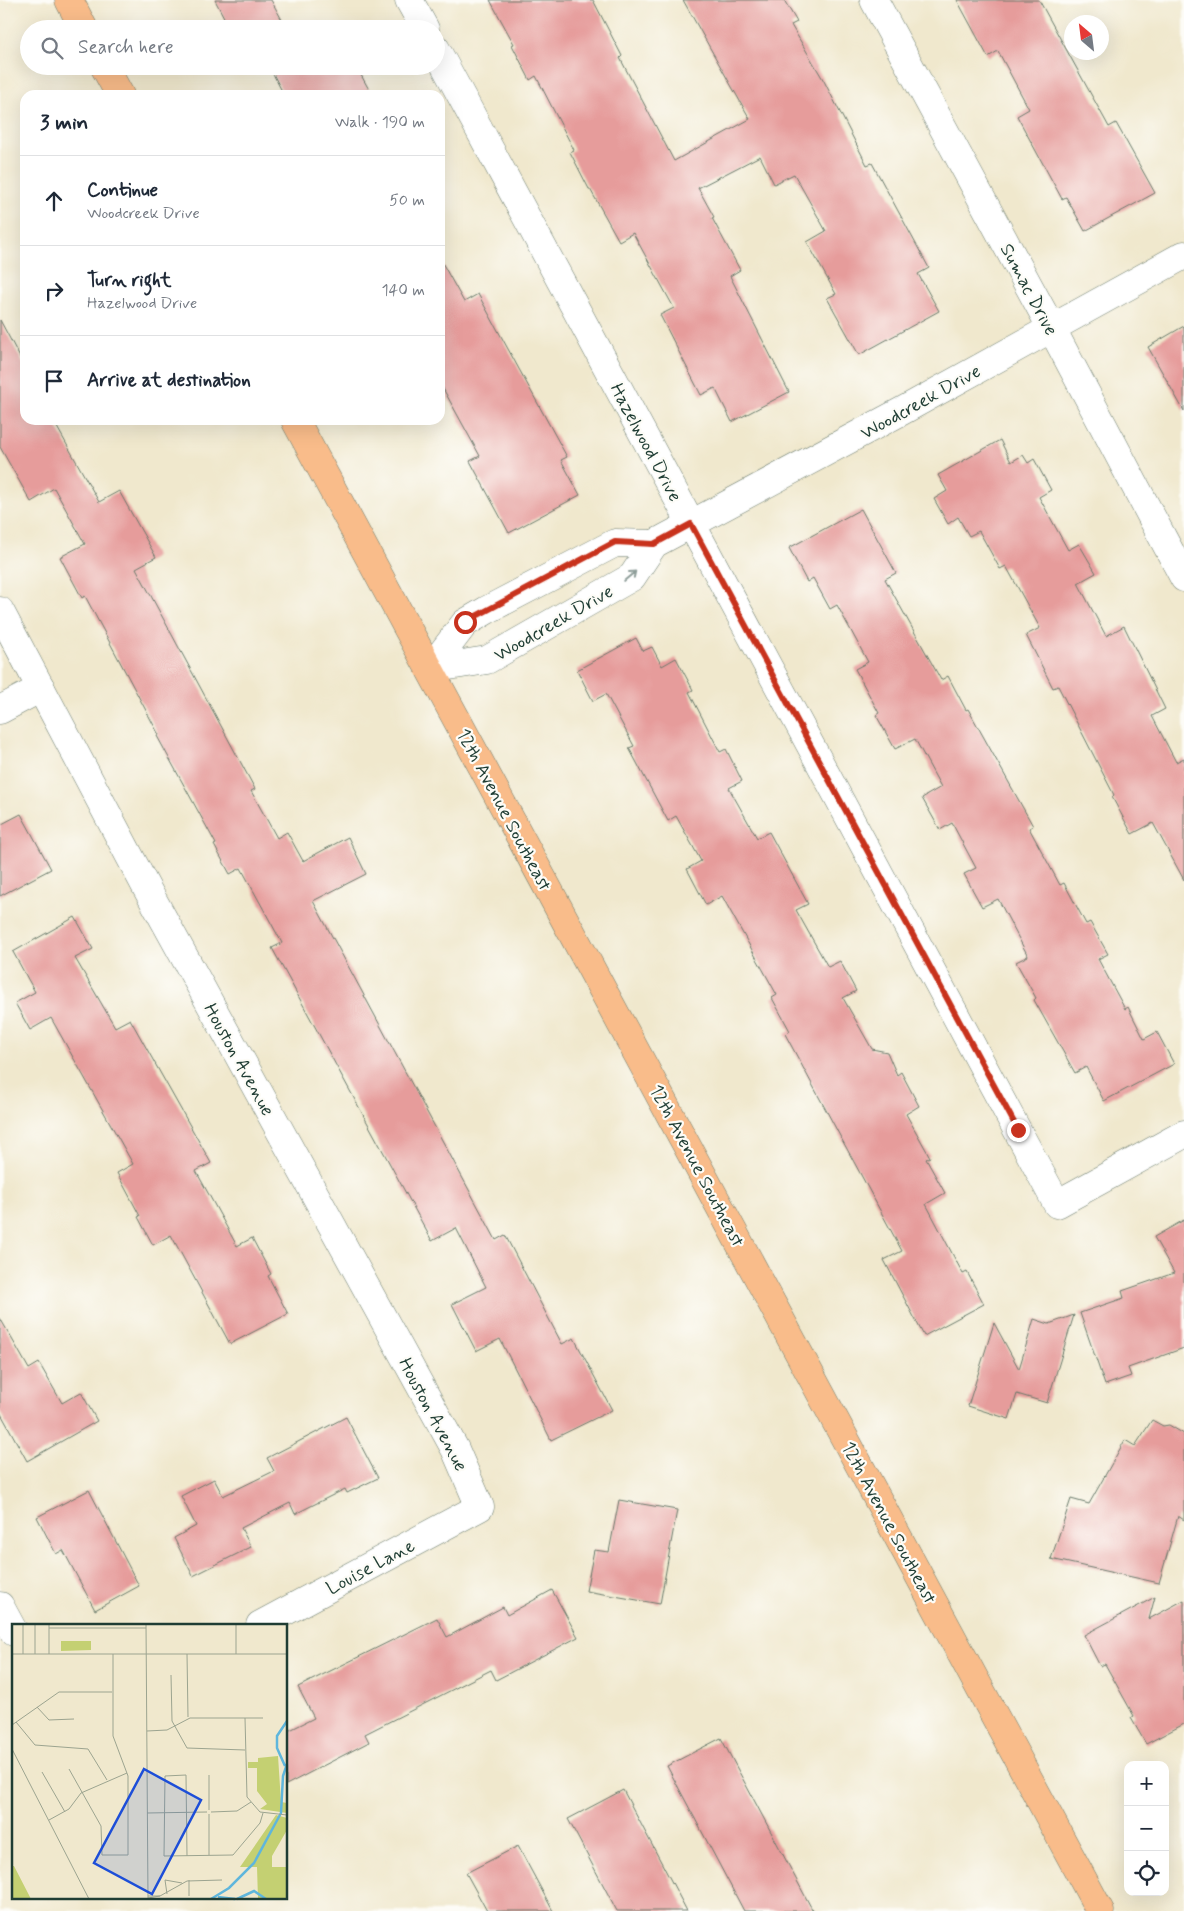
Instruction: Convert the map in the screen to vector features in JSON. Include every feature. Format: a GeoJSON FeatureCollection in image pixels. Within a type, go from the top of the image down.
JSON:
{"type":"FeatureCollection","features":[{"type":"Feature","properties":{"kind":"main road"},"geometry":{"type":"LineString","coordinates":[[69,0],[79,20]]}},
{"type":"Feature","properties":{"kind":"main road"},"geometry":{"type":"LineString","coordinates":[[109,75],[117,90]]}},
{"type":"Feature","properties":{"kind":"main road","name":"12th Avenue Southeast"},"geometry":{"type":"LineString","coordinates":[[299,425],[1100,1911]]}},
{"type":"Feature","properties":{"kind":"street"},"geometry":{"type":"LineString","coordinates":[[409,0],[420,20]]}},
{"type":"Feature","properties":{"kind":"street","name":"Sumac Drive"},"geometry":{"type":"LineString","coordinates":[[874,0],[1184,578]]}},
{"type":"Feature","properties":{"kind":"street","name":"Hazelwood Drive"},"geometry":{"type":"LineString","coordinates":[[445,66],[1057,1204],[1184,1134]]}},
{"type":"Feature","properties":{"kind":"street","name":"Woodcreek Drive"},"geometry":{"type":"LineString","coordinates":[[430,669],[487,660],[632,576],[654,544],[1052,329],[1184,255]]}},
{"type":"Feature","properties":{"kind":"street","name":"Woodcreek Drive"},"geometry":{"type":"LineString","coordinates":[[430,669],[465,622],[615,542],[654,544]]}},
{"type":"Feature","properties":{"kind":"street","name":"Houston Avenue"},"geometry":{"type":"LineString","coordinates":[[0,611],[152,898],[455,1449],[480,1507]]}},
{"type":"Feature","properties":{"kind":"street"},"geometry":{"type":"LineString","coordinates":[[0,710],[41,688]]}},
{"type":"Feature","properties":{"kind":"street","name":"Louise Lane"},"geometry":{"type":"LineString","coordinates":[[262,1624],[480,1507]]}},
{"type":"Feature","properties":{"kind":"street"},"geometry":{"type":"LineString","coordinates":[[0,1606],[12,1628]]}},
{"type":"Feature","properties":{"kind":"building"},"geometry":{"type":"Polygon","coordinates":[[[215,0],[271,0],[282,20],[225,20],[215,0]]]}},
{"type":"Feature","properties":{"kind":"building"},"geometry":{"type":"Polygon","coordinates":[[[490,0],[593,0],[622,56],[620,58],[674,161],[750,119],[683,0],[784,0],[797,22],[791,25],[824,81],[867,165],[872,163],[929,268],[918,274],[939,311],[859,355],[827,298],[836,294],[807,242],[826,231],[794,174],[774,184],[760,156],[698,188],[740,270],[730,276],[789,392],[732,422],[715,388],[701,395],[660,315],[674,308],[633,233],[619,241],[570,152],[574,150],[536,76],[530,80],[512,45],[514,44],[490,0]]]}},
{"type":"Feature","properties":{"kind":"building"},"geometry":{"type":"Polygon","coordinates":[[[957,0],[1039,0],[1064,45],[1064,60],[1072,60],[1109,127],[1116,123],[1155,193],[1085,231],[1066,197],[1062,199],[1017,116],[1029,109],[998,51],[988,57],[957,0]]]}},
{"type":"Feature","properties":{"kind":"building"},"geometry":{"type":"Polygon","coordinates":[[[274,75],[361,75],[369,90],[281,90],[274,75]]]}},
{"type":"Feature","properties":{"kind":"building"},"geometry":{"type":"Polygon","coordinates":[[[445,268],[464,302],[478,294],[567,457],[561,460],[580,495],[509,533],[470,461],[480,456],[445,392],[445,268]]]}},
{"type":"Feature","properties":{"kind":"building"},"geometry":{"type":"Polygon","coordinates":[[[0,320],[20,358],[20,425],[56,425],[99,502],[119,491],[156,557],[136,568],[255,789],[251,791],[277,838],[287,832],[303,861],[348,837],[366,874],[313,901],[496,1240],[505,1235],[562,1344],[574,1338],[612,1410],[551,1440],[500,1339],[476,1351],[452,1304],[486,1287],[456,1228],[432,1241],[272,948],[282,943],[241,868],[230,874],[85,596],[82,598],[60,557],[85,544],[54,488],[31,502],[0,447],[0,320]]]}},
{"type":"Feature","properties":{"kind":"building"},"geometry":{"type":"Polygon","coordinates":[[[1184,326],[1184,411],[1148,347],[1184,326]]]}},
{"type":"Feature","properties":{"kind":"building"},"geometry":{"type":"Polygon","coordinates":[[[1000,440],[1011,462],[1023,455],[1028,463],[1034,459],[1051,490],[1039,497],[1068,550],[1079,544],[1096,573],[1078,583],[1106,636],[1124,626],[1165,709],[1152,716],[1176,762],[1184,758],[1184,880],[1153,823],[1132,834],[1058,686],[1053,688],[1026,635],[1040,628],[1006,566],[1000,569],[979,531],[969,536],[958,517],[948,524],[934,499],[947,491],[938,475],[1000,440]]]}},
{"type":"Feature","properties":{"kind":"building"},"geometry":{"type":"Polygon","coordinates":[[[861,509],[896,573],[885,579],[941,680],[948,676],[966,710],[968,709],[1033,826],[1029,828],[1060,885],[1064,883],[1086,924],[1090,922],[1108,954],[1098,959],[1125,1009],[1128,1007],[1144,1039],[1157,1032],[1174,1064],[1104,1101],[1086,1067],[1075,1073],[1034,1000],[1036,998],[1016,962],[1028,956],[998,899],[982,907],[964,874],[976,868],[952,823],[940,830],[922,798],[941,787],[915,739],[895,749],[876,715],[879,713],[855,669],[868,662],[837,605],[830,609],[813,578],[807,582],[789,548],[861,509]]]}},
{"type":"Feature","properties":{"kind":"building"},"geometry":{"type":"Polygon","coordinates":[[[636,638],[643,651],[652,647],[662,666],[676,658],[693,690],[689,692],[720,752],[726,749],[742,781],[729,788],[757,838],[769,832],[808,904],[796,910],[828,967],[840,961],[856,991],[843,998],[872,1049],[887,1052],[897,1075],[901,1072],[919,1106],[906,1114],[930,1157],[926,1159],[945,1193],[926,1204],[963,1274],[967,1272],[984,1304],[924,1336],[884,1260],[902,1251],[785,1034],[790,1031],[772,998],[777,995],[722,896],[706,905],[687,869],[701,861],[676,816],[668,821],[629,748],[634,746],[606,694],[593,701],[577,670],[636,638]]]}},
{"type":"Feature","properties":{"kind":"building"},"geometry":{"type":"Polygon","coordinates":[[[21,814],[51,869],[0,896],[0,825],[21,814]]]}},
{"type":"Feature","properties":{"kind":"building"},"geometry":{"type":"Polygon","coordinates":[[[75,917],[93,949],[75,958],[115,1027],[130,1019],[211,1163],[196,1171],[237,1246],[252,1238],[271,1274],[268,1276],[288,1314],[230,1344],[171,1235],[153,1245],[117,1173],[133,1164],[51,1018],[30,1030],[15,1003],[35,992],[13,952],[75,917]]]}},
{"type":"Feature","properties":{"kind":"building"},"geometry":{"type":"Polygon","coordinates":[[[1184,1220],[1184,1348],[1128,1368],[1131,1376],[1105,1385],[1080,1313],[1124,1298],[1122,1291],[1174,1273],[1154,1237],[1184,1220]]]}},
{"type":"Feature","properties":{"kind":"building"},"geometry":{"type":"Polygon","coordinates":[[[1074,1315],[1047,1403],[1017,1394],[1009,1419],[968,1406],[994,1323],[1019,1369],[1034,1319],[1049,1324],[1074,1315]]]}},
{"type":"Feature","properties":{"kind":"building"},"geometry":{"type":"Polygon","coordinates":[[[0,1318],[29,1369],[39,1363],[62,1403],[81,1392],[97,1421],[27,1461],[0,1412],[0,1318]]]}},
{"type":"Feature","properties":{"kind":"building"},"geometry":{"type":"Polygon","coordinates":[[[346,1417],[378,1478],[347,1493],[345,1489],[295,1514],[290,1503],[241,1528],[251,1547],[193,1576],[174,1538],[196,1526],[181,1496],[214,1479],[223,1496],[274,1471],[267,1458],[346,1417]]]}},
{"type":"Feature","properties":{"kind":"building"},"geometry":{"type":"Polygon","coordinates":[[[1152,1420],[1163,1426],[1169,1425],[1184,1434],[1184,1520],[1178,1516],[1159,1583],[1051,1559],[1071,1499],[1089,1504],[1125,1440],[1135,1446],[1152,1420]]]}},
{"type":"Feature","properties":{"kind":"building"},"geometry":{"type":"Polygon","coordinates":[[[89,1490],[139,1586],[95,1610],[63,1550],[56,1554],[37,1517],[89,1490]]]}},
{"type":"Feature","properties":{"kind":"building"},"geometry":{"type":"Polygon","coordinates":[[[619,1500],[677,1510],[660,1604],[586,1591],[594,1550],[609,1552],[619,1500]]]}},
{"type":"Feature","properties":{"kind":"building"},"geometry":{"type":"Polygon","coordinates":[[[552,1590],[578,1637],[496,1680],[491,1670],[365,1734],[369,1742],[288,1784],[288,1731],[314,1718],[298,1687],[437,1618],[447,1637],[503,1607],[507,1615],[552,1590]]]}},
{"type":"Feature","properties":{"kind":"building"},"geometry":{"type":"Polygon","coordinates":[[[1155,1597],[1149,1619],[1184,1600],[1184,1724],[1146,1744],[1131,1718],[1134,1716],[1105,1664],[1100,1666],[1084,1635],[1155,1597]]]}},
{"type":"Feature","properties":{"kind":"building"},"geometry":{"type":"Polygon","coordinates":[[[721,1738],[813,1911],[744,1911],[667,1766],[721,1738]]]}},
{"type":"Feature","properties":{"kind":"building"},"geometry":{"type":"Polygon","coordinates":[[[623,1790],[687,1911],[617,1911],[568,1819],[623,1790]]]}},
{"type":"Feature","properties":{"kind":"building"},"geometry":{"type":"Polygon","coordinates":[[[518,1846],[553,1911],[487,1911],[466,1873],[518,1846]]]}},
{"type":"Feature","properties":{"kind":"route"},"geometry":{"type":"LineString","coordinates":[[465,622],[615,542],[654,544],[691,524],[1018,1130]]}}]}
